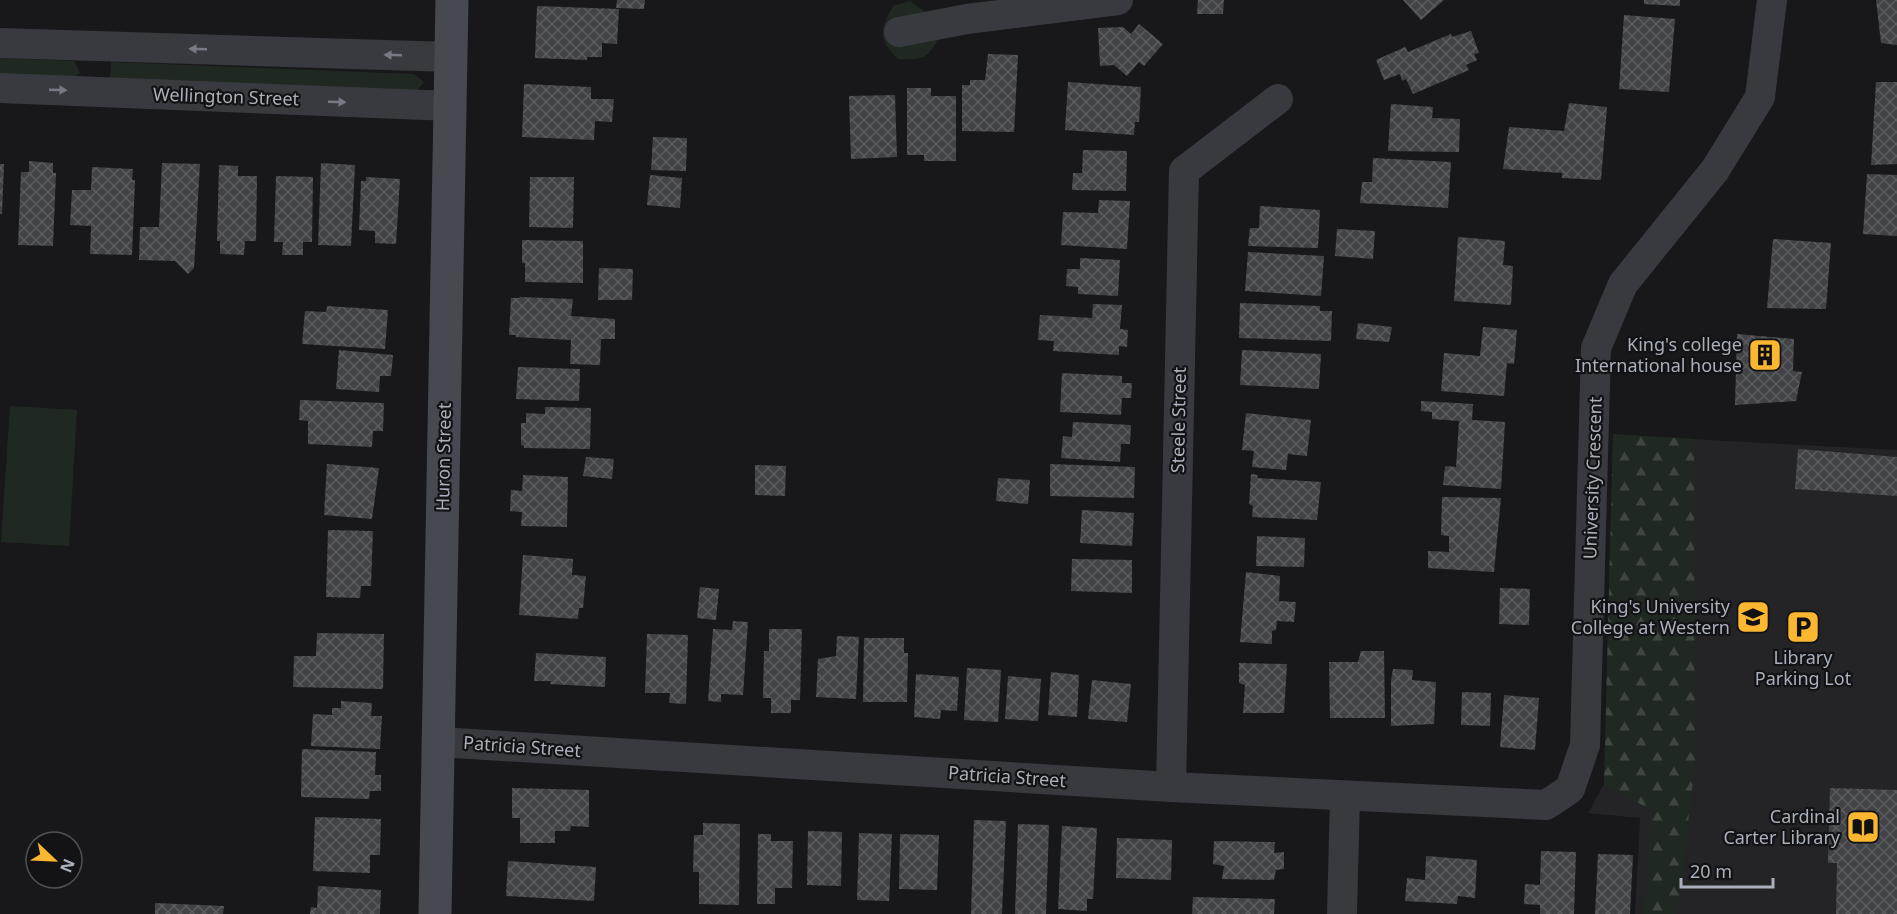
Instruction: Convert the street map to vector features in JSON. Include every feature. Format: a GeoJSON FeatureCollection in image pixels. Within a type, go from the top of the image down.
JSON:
{"type":"FeatureCollection","features":[{"type":"Feature","properties":{"kind":"street","name":"Huron Street"},"geometry":{"type":"LineString","coordinates":[[435,914],[452,0]]}},
{"type":"Feature","properties":{"kind":"street"},"geometry":{"type":"LineString","coordinates":[[899,32],[967,19],[1118,0]]}},
{"type":"Feature","properties":{"kind":"street","name":"University Crescent"},"geometry":{"type":"LineString","coordinates":[[1570,789],[1585,745],[1596,348],[1623,284],[1715,170],[1760,97],[1772,0]]}},
{"type":"Feature","properties":{"kind":"street"},"geometry":{"type":"LineString","coordinates":[[0,43],[451,57]]}},
{"type":"Feature","properties":{"kind":"street","name":"Wellington Street"},"geometry":{"type":"LineString","coordinates":[[0,88],[451,106]]}},
{"type":"Feature","properties":{"kind":"street","name":"Steele Street"},"geometry":{"type":"LineString","coordinates":[[1171,788],[1184,171],[1278,99]]}},
{"type":"Feature","properties":{"kind":"street","name":"Patricia Street"},"geometry":{"type":"LineString","coordinates":[[439,742],[1171,788],[1546,806],[1570,789]]}},
{"type":"Feature","properties":{"kind":"street"},"geometry":{"type":"LineString","coordinates":[[1342,914],[1344,796]]}},
{"type":"Feature","properties":{"kind":"shaded area","name":"King's University College at Western"},"geometry":{"type":"Polygon","coordinates":[[[1613,435],[1897,450],[1897,914],[1635,914],[1640,818],[1588,813],[1604,784],[1613,435]]]}},
{"type":"Feature","properties":{"kind":"green space"},"geometry":{"type":"Polygon","coordinates":[[[910,1],[932,17],[939,36],[928,54],[913,59],[898,59],[884,40],[883,28],[893,6],[910,1]]]}},
{"type":"Feature","properties":{"kind":"green space"},"geometry":{"type":"Polygon","coordinates":[[[0,58],[74,61],[80,73],[72,80],[0,75],[0,58]]]}},
{"type":"Feature","properties":{"kind":"green space"},"geometry":{"type":"Polygon","coordinates":[[[111,62],[414,74],[424,82],[416,92],[110,79],[111,62]]]}},
{"type":"Feature","properties":{"kind":"green space"},"geometry":{"type":"Polygon","coordinates":[[[10,406],[77,410],[69,546],[1,542],[10,406]]]}},
{"type":"Feature","properties":{"kind":"green space"},"geometry":{"type":"Polygon","coordinates":[[[1613,434],[1694,439],[1695,764],[1677,914],[1645,914],[1651,810],[1604,784],[1613,434]]]}},
{"type":"Feature","properties":{"kind":"building"},"geometry":{"type":"Polygon","coordinates":[[[617,0],[645,0],[644,9],[616,8],[617,0]]]}},
{"type":"Feature","properties":{"kind":"building"},"geometry":{"type":"Polygon","coordinates":[[[1198,0],[1224,0],[1223,14],[1197,14],[1198,0]]]}},
{"type":"Feature","properties":{"kind":"building"},"geometry":{"type":"Polygon","coordinates":[[[1403,0],[1444,0],[1421,20],[1403,0]]]}},
{"type":"Feature","properties":{"kind":"building"},"geometry":{"type":"Polygon","coordinates":[[[1644,0],[1680,0],[1680,6],[1644,4],[1644,0]]]}},
{"type":"Feature","properties":{"kind":"building"},"geometry":{"type":"Polygon","coordinates":[[[1876,0],[1897,0],[1897,45],[1881,43],[1876,0]]]}},
{"type":"Feature","properties":{"kind":"building"},"geometry":{"type":"Polygon","coordinates":[[[537,6],[619,9],[617,44],[602,43],[602,57],[587,57],[587,60],[535,58],[537,6]]]}},
{"type":"Feature","properties":{"kind":"building"},"geometry":{"type":"Polygon","coordinates":[[[1624,15],[1675,19],[1669,92],[1619,89],[1624,15]]]}},
{"type":"Feature","properties":{"kind":"building"},"geometry":{"type":"Polygon","coordinates":[[[1139,24],[1163,44],[1144,66],[1139,62],[1127,76],[1114,65],[1100,66],[1098,28],[1123,27],[1131,34],[1139,24]]]}},
{"type":"Feature","properties":{"kind":"building"},"geometry":{"type":"Polygon","coordinates":[[[1471,31],[1479,53],[1474,54],[1477,60],[1466,65],[1469,70],[1413,94],[1406,79],[1402,81],[1400,74],[1384,80],[1376,60],[1405,47],[1408,52],[1451,34],[1452,37],[1471,31]]]}},
{"type":"Feature","properties":{"kind":"building"},"geometry":{"type":"Polygon","coordinates":[[[988,54],[1018,55],[1014,132],[962,131],[962,85],[970,85],[970,80],[985,80],[988,54]]]}},
{"type":"Feature","properties":{"kind":"building"},"geometry":{"type":"Polygon","coordinates":[[[1068,82],[1141,87],[1139,122],[1135,122],[1134,135],[1065,130],[1068,82]]]}},
{"type":"Feature","properties":{"kind":"building"},"geometry":{"type":"Polygon","coordinates":[[[1876,82],[1897,82],[1897,164],[1871,165],[1876,82]]]}},
{"type":"Feature","properties":{"kind":"building"},"geometry":{"type":"Polygon","coordinates":[[[524,84],[591,87],[591,99],[614,99],[612,122],[595,121],[594,140],[522,137],[524,84]]]}},
{"type":"Feature","properties":{"kind":"building"},"geometry":{"type":"Polygon","coordinates":[[[907,88],[931,88],[931,96],[956,96],[956,161],[924,161],[924,155],[907,155],[907,88]]]}},
{"type":"Feature","properties":{"kind":"building"},"geometry":{"type":"Polygon","coordinates":[[[895,95],[897,157],[851,159],[849,96],[895,95]]]}},
{"type":"Feature","properties":{"kind":"building"},"geometry":{"type":"Polygon","coordinates":[[[1569,103],[1607,107],[1601,180],[1562,178],[1562,173],[1503,169],[1509,127],[1564,131],[1569,103]]]}},
{"type":"Feature","properties":{"kind":"building"},"geometry":{"type":"Polygon","coordinates":[[[1391,104],[1433,107],[1432,118],[1460,119],[1459,152],[1388,151],[1391,104]]]}},
{"type":"Feature","properties":{"kind":"building"},"geometry":{"type":"Polygon","coordinates":[[[653,137],[687,138],[686,171],[651,170],[653,137]]]}},
{"type":"Feature","properties":{"kind":"building"},"geometry":{"type":"Polygon","coordinates":[[[1083,150],[1127,151],[1126,191],[1072,190],[1073,173],[1082,173],[1083,150]]]}},
{"type":"Feature","properties":{"kind":"building"},"geometry":{"type":"Polygon","coordinates":[[[1373,158],[1451,162],[1448,208],[1360,203],[1362,182],[1372,182],[1373,158]]]}},
{"type":"Feature","properties":{"kind":"building"},"geometry":{"type":"Polygon","coordinates":[[[29,161],[53,163],[53,173],[56,173],[53,246],[18,245],[21,172],[29,172],[29,161]]]}},
{"type":"Feature","properties":{"kind":"building"},"geometry":{"type":"Polygon","coordinates":[[[162,163],[200,164],[194,268],[188,274],[175,261],[139,260],[140,227],[159,227],[162,163]]]}},
{"type":"Feature","properties":{"kind":"building"},"geometry":{"type":"Polygon","coordinates":[[[321,163],[355,165],[351,246],[318,245],[321,163]]]}},
{"type":"Feature","properties":{"kind":"building"},"geometry":{"type":"Polygon","coordinates":[[[0,164],[4,164],[2,214],[0,214],[0,164]]]}},
{"type":"Feature","properties":{"kind":"building"},"geometry":{"type":"Polygon","coordinates":[[[219,165],[238,166],[238,176],[257,176],[256,241],[245,241],[244,255],[220,254],[220,241],[217,241],[219,165]]]}},
{"type":"Feature","properties":{"kind":"building"},"geometry":{"type":"Polygon","coordinates":[[[92,167],[133,169],[132,180],[135,180],[132,255],[90,254],[91,226],[70,225],[72,190],[91,190],[92,167]]]}},
{"type":"Feature","properties":{"kind":"building"},"geometry":{"type":"Polygon","coordinates":[[[1867,174],[1897,175],[1897,236],[1863,234],[1867,174]]]}},
{"type":"Feature","properties":{"kind":"building"},"geometry":{"type":"Polygon","coordinates":[[[650,175],[682,178],[680,208],[647,205],[650,175]]]}},
{"type":"Feature","properties":{"kind":"building"},"geometry":{"type":"Polygon","coordinates":[[[276,176],[313,177],[312,242],[303,242],[303,255],[282,255],[283,242],[274,242],[276,176]]]}},
{"type":"Feature","properties":{"kind":"building"},"geometry":{"type":"Polygon","coordinates":[[[366,177],[400,179],[396,244],[375,243],[375,231],[359,230],[361,181],[366,181],[366,177]]]}},
{"type":"Feature","properties":{"kind":"building"},"geometry":{"type":"Polygon","coordinates":[[[530,177],[574,177],[573,228],[529,227],[530,177]]]}},
{"type":"Feature","properties":{"kind":"building"},"geometry":{"type":"Polygon","coordinates":[[[1099,200],[1130,201],[1127,249],[1061,245],[1063,212],[1098,213],[1099,200]]]}},
{"type":"Feature","properties":{"kind":"building"},"geometry":{"type":"Polygon","coordinates":[[[1260,206],[1320,210],[1318,248],[1248,246],[1250,228],[1259,228],[1260,206]]]}},
{"type":"Feature","properties":{"kind":"building"},"geometry":{"type":"Polygon","coordinates":[[[1337,229],[1375,231],[1373,259],[1335,256],[1337,229]]]}},
{"type":"Feature","properties":{"kind":"building"},"geometry":{"type":"Polygon","coordinates":[[[1458,237],[1505,241],[1503,265],[1513,266],[1511,305],[1454,301],[1458,237]]]}},
{"type":"Feature","properties":{"kind":"building"},"geometry":{"type":"Polygon","coordinates":[[[1773,239],[1831,243],[1826,309],[1767,308],[1773,239]]]}},
{"type":"Feature","properties":{"kind":"building"},"geometry":{"type":"Polygon","coordinates":[[[522,240],[583,241],[583,283],[525,282],[522,240]]]}},
{"type":"Feature","properties":{"kind":"building"},"geometry":{"type":"Polygon","coordinates":[[[1248,252],[1324,256],[1321,296],[1245,291],[1248,252]]]}},
{"type":"Feature","properties":{"kind":"building"},"geometry":{"type":"Polygon","coordinates":[[[1080,258],[1120,260],[1118,296],[1078,294],[1078,287],[1066,286],[1067,269],[1080,269],[1080,258]]]}},
{"type":"Feature","properties":{"kind":"building"},"geometry":{"type":"Polygon","coordinates":[[[599,268],[633,269],[632,300],[598,300],[599,268]]]}},
{"type":"Feature","properties":{"kind":"building"},"geometry":{"type":"Polygon","coordinates":[[[511,298],[573,299],[571,316],[615,319],[615,339],[601,339],[600,365],[570,364],[571,340],[509,335],[511,298]]]}},
{"type":"Feature","properties":{"kind":"building"},"geometry":{"type":"Polygon","coordinates":[[[1240,303],[1320,306],[1320,311],[1332,311],[1331,341],[1239,338],[1240,303]]]}},
{"type":"Feature","properties":{"kind":"building"},"geometry":{"type":"Polygon","coordinates":[[[1093,304],[1122,305],[1120,329],[1128,330],[1127,347],[1119,346],[1119,355],[1053,351],[1054,341],[1038,340],[1040,315],[1092,318],[1093,304]]]}},
{"type":"Feature","properties":{"kind":"building"},"geometry":{"type":"Polygon","coordinates":[[[327,306],[388,310],[385,349],[302,344],[305,311],[326,312],[327,306]]]}},
{"type":"Feature","properties":{"kind":"building"},"geometry":{"type":"Polygon","coordinates":[[[1358,323],[1392,327],[1389,342],[1356,339],[1358,323]]]}},
{"type":"Feature","properties":{"kind":"building"},"geometry":{"type":"Polygon","coordinates":[[[1483,327],[1517,330],[1514,364],[1507,363],[1504,396],[1441,391],[1444,353],[1480,356],[1483,327]]]}},
{"type":"Feature","properties":{"kind":"building","name":"King's college International house"},"geometry":{"type":"Polygon","coordinates":[[[1737,334],[1794,339],[1793,371],[1802,372],[1796,401],[1735,405],[1737,334]]]}},
{"type":"Feature","properties":{"kind":"building"},"geometry":{"type":"Polygon","coordinates":[[[339,350],[393,355],[391,376],[380,376],[379,392],[336,389],[339,350]]]}},
{"type":"Feature","properties":{"kind":"building"},"geometry":{"type":"Polygon","coordinates":[[[1242,350],[1321,354],[1319,389],[1240,385],[1242,350]]]}},
{"type":"Feature","properties":{"kind":"building"},"geometry":{"type":"Polygon","coordinates":[[[518,367],[580,369],[579,401],[516,399],[518,367]]]}},
{"type":"Feature","properties":{"kind":"building"},"geometry":{"type":"Polygon","coordinates":[[[1062,373],[1122,376],[1122,383],[1132,383],[1131,398],[1122,398],[1121,415],[1060,412],[1062,373]]]}},
{"type":"Feature","properties":{"kind":"building"},"geometry":{"type":"Polygon","coordinates":[[[300,400],[384,403],[383,431],[373,431],[372,447],[308,444],[308,421],[299,420],[300,400]]]}},
{"type":"Feature","properties":{"kind":"building"},"geometry":{"type":"Polygon","coordinates":[[[1421,401],[1473,404],[1472,420],[1505,422],[1501,489],[1443,485],[1445,466],[1456,467],[1459,421],[1432,419],[1432,412],[1421,411],[1421,401]]]}},
{"type":"Feature","properties":{"kind":"building"},"geometry":{"type":"Polygon","coordinates":[[[545,407],[591,408],[590,449],[524,448],[521,445],[521,423],[526,423],[526,413],[545,414],[545,407]]]}},
{"type":"Feature","properties":{"kind":"building"},"geometry":{"type":"Polygon","coordinates":[[[1246,413],[1311,420],[1307,456],[1288,454],[1286,470],[1252,467],[1254,451],[1242,450],[1246,413]]]}},
{"type":"Feature","properties":{"kind":"building"},"geometry":{"type":"Polygon","coordinates":[[[1073,422],[1131,425],[1130,444],[1121,444],[1120,462],[1061,458],[1063,436],[1072,437],[1073,422]]]}},
{"type":"Feature","properties":{"kind":"building"},"geometry":{"type":"Polygon","coordinates":[[[1798,449],[1897,457],[1897,496],[1795,489],[1798,449]]]}},
{"type":"Feature","properties":{"kind":"building"},"geometry":{"type":"Polygon","coordinates":[[[586,457],[614,459],[612,479],[583,476],[586,457]]]}},
{"type":"Feature","properties":{"kind":"building"},"geometry":{"type":"Polygon","coordinates":[[[327,464],[379,468],[372,519],[324,515],[327,464]]]}},
{"type":"Feature","properties":{"kind":"building"},"geometry":{"type":"Polygon","coordinates":[[[1050,464],[1135,467],[1134,498],[1050,496],[1050,464]]]}},
{"type":"Feature","properties":{"kind":"building"},"geometry":{"type":"Polygon","coordinates":[[[755,465],[786,466],[785,496],[755,495],[755,465]]]}},
{"type":"Feature","properties":{"kind":"building"},"geometry":{"type":"Polygon","coordinates":[[[1251,474],[1258,475],[1257,478],[1321,482],[1317,520],[1252,517],[1253,506],[1249,504],[1251,474]]]}},
{"type":"Feature","properties":{"kind":"building"},"geometry":{"type":"Polygon","coordinates":[[[523,475],[568,477],[567,527],[521,526],[522,512],[510,511],[511,490],[522,491],[523,475]]]}},
{"type":"Feature","properties":{"kind":"building"},"geometry":{"type":"Polygon","coordinates":[[[998,478],[1030,480],[1028,504],[996,501],[998,478]]]}},
{"type":"Feature","properties":{"kind":"building"},"geometry":{"type":"Polygon","coordinates":[[[1442,497],[1501,498],[1494,572],[1428,568],[1428,551],[1449,552],[1449,536],[1441,535],[1442,497]]]}},
{"type":"Feature","properties":{"kind":"building"},"geometry":{"type":"Polygon","coordinates":[[[1082,510],[1134,513],[1132,546],[1080,543],[1082,510]]]}},
{"type":"Feature","properties":{"kind":"building"},"geometry":{"type":"Polygon","coordinates":[[[328,530],[373,531],[371,586],[361,586],[360,598],[326,597],[328,530]]]}},
{"type":"Feature","properties":{"kind":"building"},"geometry":{"type":"Polygon","coordinates":[[[1257,536],[1305,538],[1304,567],[1256,566],[1257,536]]]}},
{"type":"Feature","properties":{"kind":"building"},"geometry":{"type":"Polygon","coordinates":[[[523,555],[573,559],[572,575],[586,576],[583,608],[579,608],[578,619],[519,615],[523,555]]]}},
{"type":"Feature","properties":{"kind":"building"},"geometry":{"type":"Polygon","coordinates":[[[1072,559],[1132,560],[1132,593],[1071,591],[1072,559]]]}},
{"type":"Feature","properties":{"kind":"building"},"geometry":{"type":"Polygon","coordinates":[[[1246,572],[1280,576],[1279,601],[1296,602],[1294,622],[1277,621],[1276,630],[1272,631],[1272,644],[1240,642],[1246,572]]]}},
{"type":"Feature","properties":{"kind":"building"},"geometry":{"type":"Polygon","coordinates":[[[700,587],[719,589],[716,620],[697,618],[700,587]]]}},
{"type":"Feature","properties":{"kind":"building"},"geometry":{"type":"Polygon","coordinates":[[[1500,588],[1530,589],[1529,625],[1499,624],[1500,588]]]}},
{"type":"Feature","properties":{"kind":"building"},"geometry":{"type":"Polygon","coordinates":[[[733,621],[748,622],[743,695],[721,694],[721,702],[708,701],[713,629],[732,630],[733,621]]]}},
{"type":"Feature","properties":{"kind":"building"},"geometry":{"type":"Polygon","coordinates":[[[769,629],[802,629],[800,700],[791,700],[791,713],[771,713],[771,698],[763,698],[764,651],[769,651],[769,629]]]}},
{"type":"Feature","properties":{"kind":"building"},"geometry":{"type":"Polygon","coordinates":[[[317,633],[384,634],[383,689],[293,687],[294,656],[316,656],[317,633]]]}},
{"type":"Feature","properties":{"kind":"building"},"geometry":{"type":"Polygon","coordinates":[[[647,634],[688,635],[686,704],[669,703],[670,693],[645,693],[647,634]]]}},
{"type":"Feature","properties":{"kind":"building"},"geometry":{"type":"Polygon","coordinates":[[[837,636],[859,637],[856,699],[816,697],[818,659],[836,656],[837,636]]]}},
{"type":"Feature","properties":{"kind":"building"},"geometry":{"type":"Polygon","coordinates":[[[864,638],[904,638],[904,653],[908,653],[907,702],[863,702],[864,638]]]}},
{"type":"Feature","properties":{"kind":"building"},"geometry":{"type":"Polygon","coordinates":[[[1361,651],[1384,651],[1385,718],[1330,718],[1329,662],[1358,662],[1361,651]]]}},
{"type":"Feature","properties":{"kind":"building"},"geometry":{"type":"Polygon","coordinates":[[[536,653],[606,657],[605,687],[534,681],[536,653]]]}},
{"type":"Feature","properties":{"kind":"building"},"geometry":{"type":"Polygon","coordinates":[[[1239,663],[1287,664],[1284,713],[1243,713],[1245,685],[1239,683],[1239,663]]]}},
{"type":"Feature","properties":{"kind":"building"},"geometry":{"type":"Polygon","coordinates":[[[967,668],[1001,670],[998,722],[964,720],[967,668]]]}},
{"type":"Feature","properties":{"kind":"building"},"geometry":{"type":"Polygon","coordinates":[[[1393,669],[1413,670],[1412,680],[1436,682],[1434,724],[1391,726],[1393,669]]]}},
{"type":"Feature","properties":{"kind":"building"},"geometry":{"type":"Polygon","coordinates":[[[1051,672],[1079,675],[1077,717],[1048,715],[1051,672]]]}},
{"type":"Feature","properties":{"kind":"building"},"geometry":{"type":"Polygon","coordinates":[[[916,674],[959,677],[957,711],[941,710],[940,719],[914,717],[916,674]]]}},
{"type":"Feature","properties":{"kind":"building"},"geometry":{"type":"Polygon","coordinates":[[[1008,676],[1041,679],[1038,721],[1005,719],[1008,676]]]}},
{"type":"Feature","properties":{"kind":"building"},"geometry":{"type":"Polygon","coordinates":[[[1092,680],[1131,684],[1127,722],[1088,719],[1092,680]]]}},
{"type":"Feature","properties":{"kind":"building"},"geometry":{"type":"Polygon","coordinates":[[[1462,692],[1491,693],[1490,726],[1461,725],[1462,692]]]}},
{"type":"Feature","properties":{"kind":"building"},"geometry":{"type":"Polygon","coordinates":[[[1504,695],[1539,698],[1535,750],[1500,747],[1504,695]]]}},
{"type":"Feature","properties":{"kind":"building"},"geometry":{"type":"Polygon","coordinates":[[[341,701],[372,703],[371,716],[382,716],[380,749],[311,746],[313,714],[332,715],[332,708],[341,708],[341,701]]]}},
{"type":"Feature","properties":{"kind":"building"},"geometry":{"type":"Polygon","coordinates":[[[302,749],[376,752],[375,775],[381,775],[381,791],[370,791],[369,799],[301,797],[302,749]]]}},
{"type":"Feature","properties":{"kind":"building"},"geometry":{"type":"Polygon","coordinates":[[[512,788],[589,790],[589,827],[571,826],[570,831],[555,831],[555,843],[520,843],[520,818],[512,818],[512,788]]]}},
{"type":"Feature","properties":{"kind":"building","name":"Cardinal Carter Library"},"geometry":{"type":"Polygon","coordinates":[[[1830,788],[1897,790],[1897,914],[1836,914],[1837,863],[1828,863],[1830,788]]]}},
{"type":"Feature","properties":{"kind":"building"},"geometry":{"type":"Polygon","coordinates":[[[315,817],[381,819],[380,855],[370,855],[370,873],[313,871],[315,817]]]}},
{"type":"Feature","properties":{"kind":"building"},"geometry":{"type":"Polygon","coordinates":[[[974,820],[1006,821],[1002,914],[971,914],[974,820]]]}},
{"type":"Feature","properties":{"kind":"building"},"geometry":{"type":"Polygon","coordinates":[[[703,823],[740,824],[739,905],[699,904],[699,872],[693,872],[694,835],[703,835],[703,823]]]}},
{"type":"Feature","properties":{"kind":"building"},"geometry":{"type":"Polygon","coordinates":[[[1018,824],[1049,825],[1046,914],[1015,914],[1018,824]]]}},
{"type":"Feature","properties":{"kind":"building"},"geometry":{"type":"Polygon","coordinates":[[[1062,826],[1097,828],[1093,899],[1087,899],[1087,911],[1058,909],[1062,826]]]}},
{"type":"Feature","properties":{"kind":"building"},"geometry":{"type":"Polygon","coordinates":[[[808,831],[842,832],[841,886],[807,885],[808,831]]]}},
{"type":"Feature","properties":{"kind":"building"},"geometry":{"type":"Polygon","coordinates":[[[859,833],[892,834],[889,901],[857,900],[859,833]]]}},
{"type":"Feature","properties":{"kind":"building"},"geometry":{"type":"Polygon","coordinates":[[[758,834],[771,834],[771,841],[793,841],[792,888],[775,888],[775,904],[757,904],[758,834]]]}},
{"type":"Feature","properties":{"kind":"building"},"geometry":{"type":"Polygon","coordinates":[[[900,834],[939,835],[937,890],[899,889],[900,834]]]}},
{"type":"Feature","properties":{"kind":"building"},"geometry":{"type":"Polygon","coordinates":[[[1117,838],[1172,840],[1171,880],[1116,878],[1117,838]]]}},
{"type":"Feature","properties":{"kind":"building"},"geometry":{"type":"Polygon","coordinates":[[[1214,841],[1275,842],[1274,853],[1284,852],[1284,869],[1276,870],[1274,880],[1222,879],[1224,866],[1213,864],[1214,841]]]}},
{"type":"Feature","properties":{"kind":"building"},"geometry":{"type":"Polygon","coordinates":[[[1541,851],[1576,852],[1574,914],[1540,914],[1540,905],[1524,904],[1525,884],[1540,885],[1541,851]]]}},
{"type":"Feature","properties":{"kind":"building"},"geometry":{"type":"Polygon","coordinates":[[[1598,854],[1633,855],[1630,914],[1595,914],[1598,854]]]}},
{"type":"Feature","properties":{"kind":"building"},"geometry":{"type":"Polygon","coordinates":[[[1426,856],[1477,860],[1475,898],[1458,896],[1457,904],[1405,901],[1407,878],[1425,880],[1426,856]]]}},
{"type":"Feature","properties":{"kind":"building"},"geometry":{"type":"Polygon","coordinates":[[[508,861],[596,867],[594,901],[506,896],[508,861]]]}},
{"type":"Feature","properties":{"kind":"building"},"geometry":{"type":"Polygon","coordinates":[[[318,886],[381,890],[380,914],[310,914],[311,907],[317,908],[318,886]]]}},
{"type":"Feature","properties":{"kind":"building"},"geometry":{"type":"Polygon","coordinates":[[[1193,897],[1275,899],[1274,914],[1192,914],[1193,897]]]}},
{"type":"Feature","properties":{"kind":"building"},"geometry":{"type":"Polygon","coordinates":[[[155,903],[224,906],[223,914],[155,914],[155,903]]]}},
{"type":"Feature","properties":{"kind":"place","name":"King's college International house"},"geometry":{"type":"Point","coordinates":[1765,355]}},
{"type":"Feature","properties":{"kind":"place","name":"King's University College at Western"},"geometry":{"type":"Point","coordinates":[1753,617]}},
{"type":"Feature","properties":{"kind":"place","name":"Library Parking Lot"},"geometry":{"type":"Point","coordinates":[1803,627]}},
{"type":"Feature","properties":{"kind":"place","name":"Cardinal Carter Library"},"geometry":{"type":"Point","coordinates":[1863,827]}}]}
